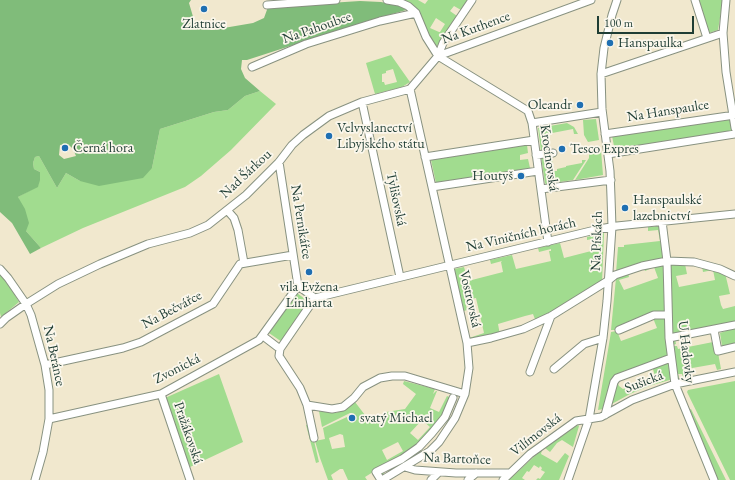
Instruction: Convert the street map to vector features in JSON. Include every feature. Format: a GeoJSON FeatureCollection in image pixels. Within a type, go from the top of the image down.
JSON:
{"type":"FeatureCollection","features":[{"type":"Feature","properties":{"kind":"street"},"geometry":{"type":"LineString","coordinates":[[267,5],[336,0]]}},
{"type":"Feature","properties":{"kind":"street"},"geometry":{"type":"LineString","coordinates":[[387,0],[398,1],[408,6],[416,13],[426,37],[438,56]]}},
{"type":"Feature","properties":{"kind":"street"},"geometry":{"type":"LineString","coordinates":[[410,89],[438,56],[443,44],[472,0]]}},
{"type":"Feature","properties":{"kind":"street","name":"Na Kuthence"},"geometry":{"type":"LineString","coordinates":[[438,56],[590,0]]}},
{"type":"Feature","properties":{"kind":"street","name":"Na Pískách"},"geometry":{"type":"LineString","coordinates":[[568,480],[589,419],[603,338],[609,280],[612,227],[611,180],[602,112],[601,74],[604,48],[617,0]]}},
{"type":"Feature","properties":{"kind":"street"},"geometry":{"type":"LineString","coordinates":[[695,0],[707,38]]}},
{"type":"Feature","properties":{"kind":"street"},"geometry":{"type":"LineString","coordinates":[[726,0],[723,32],[726,72],[735,128]]}},
{"type":"Feature","properties":{"kind":"street","name":"Na Pahoubce"},"geometry":{"type":"LineString","coordinates":[[252,67],[306,44],[380,21],[416,13]]}},
{"type":"Feature","properties":{"kind":"street"},"geometry":{"type":"LineString","coordinates":[[601,74],[723,32]]}},
{"type":"Feature","properties":{"kind":"street","name":"Krocínovská"},"geometry":{"type":"LineString","coordinates":[[438,56],[528,111],[532,123],[548,242]]}},
{"type":"Feature","properties":{"kind":"street","name":"Nad Šárkou"},"geometry":{"type":"LineString","coordinates":[[0,324],[26,304],[58,284],[100,264],[148,244],[190,233],[208,225],[246,195],[279,162],[292,145],[323,120],[362,102],[410,89]]}},
{"type":"Feature","properties":{"kind":"street","name":"Vostrovská"},"geometry":{"type":"LineString","coordinates":[[381,480],[430,451],[440,442],[455,418],[465,394],[469,368],[467,343],[410,89]]}},
{"type":"Feature","properties":{"kind":"street","name":"Tylišovská"},"geometry":{"type":"LineString","coordinates":[[362,102],[400,277]]}},
{"type":"Feature","properties":{"kind":"street"},"geometry":{"type":"LineString","coordinates":[[532,123],[602,112]]}},
{"type":"Feature","properties":{"kind":"street","name":"Na Hanspaulce"},"geometry":{"type":"LineString","coordinates":[[605,134],[734,115]]}},
{"type":"Feature","properties":{"kind":"street"},"geometry":{"type":"LineString","coordinates":[[608,154],[735,134]]}},
{"type":"Feature","properties":{"kind":"street"},"geometry":{"type":"LineString","coordinates":[[425,157],[534,140]]}},
{"type":"Feature","properties":{"kind":"street"},"geometry":{"type":"LineString","coordinates":[[536,155],[553,153]]}},
{"type":"Feature","properties":{"kind":"street","name":"Na Pernikářce"},"geometry":{"type":"LineString","coordinates":[[279,162],[298,286]]}},
{"type":"Feature","properties":{"kind":"street"},"geometry":{"type":"LineString","coordinates":[[432,187],[538,171]]}},
{"type":"Feature","properties":{"kind":"street"},"geometry":{"type":"LineString","coordinates":[[541,189],[611,180]]}},
{"type":"Feature","properties":{"kind":"street"},"geometry":{"type":"LineString","coordinates":[[227,210],[234,218],[238,230],[244,263],[293,255]]}},
{"type":"Feature","properties":{"kind":"street","name":"Na Viničních horách"},"geometry":{"type":"LineString","coordinates":[[316,298],[612,227],[735,214]]}},
{"type":"Feature","properties":{"kind":"street","name":"U Hadovky"},"geometry":{"type":"LineString","coordinates":[[662,221],[667,261],[669,338],[675,384],[714,480]]}},
{"type":"Feature","properties":{"kind":"street"},"geometry":{"type":"LineString","coordinates":[[467,343],[523,329],[551,316],[615,275],[642,266],[667,261],[701,264],[735,276]]}},
{"type":"Feature","properties":{"kind":"street","name":"Na Bečvářce"},"geometry":{"type":"LineString","coordinates":[[45,365],[123,348],[141,342],[213,304],[240,264],[244,263]]}},
{"type":"Feature","properties":{"kind":"street","name":"Na Beránce"},"geometry":{"type":"LineString","coordinates":[[0,269],[26,304],[31,315],[45,365],[49,390],[49,419],[43,452],[35,480]]}},
{"type":"Feature","properties":{"kind":"street"},"geometry":{"type":"LineString","coordinates":[[280,350],[263,336],[298,286],[316,298],[280,350],[279,356],[300,388],[308,405],[314,438]]}},
{"type":"Feature","properties":{"kind":"street"},"geometry":{"type":"LineString","coordinates":[[619,330],[654,315],[668,315]]}},
{"type":"Feature","properties":{"kind":"street"},"geometry":{"type":"LineString","coordinates":[[530,372],[551,316]]}},
{"type":"Feature","properties":{"kind":"street"},"geometry":{"type":"LineString","coordinates":[[669,338],[735,325]]}},
{"type":"Feature","properties":{"kind":"street"},"geometry":{"type":"LineString","coordinates":[[714,330],[718,351],[735,347]]}},
{"type":"Feature","properties":{"kind":"street","name":"Zvonická"},"geometry":{"type":"LineString","coordinates":[[49,419],[161,394],[259,340],[263,336]]}},
{"type":"Feature","properties":{"kind":"street"},"geometry":{"type":"LineString","coordinates":[[554,369],[584,344],[603,338]]}},
{"type":"Feature","properties":{"kind":"street"},"geometry":{"type":"LineString","coordinates":[[605,415],[616,378],[671,358]]}},
{"type":"Feature","properties":{"kind":"street","name":"Sušická"},"geometry":{"type":"LineString","coordinates":[[589,419],[605,415],[632,400],[675,384],[735,372]]}},
{"type":"Feature","properties":{"kind":"street"},"geometry":{"type":"LineString","coordinates":[[308,405],[332,409],[343,407],[354,398],[363,387],[380,378],[392,376],[405,376],[465,394]]}},
{"type":"Feature","properties":{"kind":"street","name":"Pražákovská"},"geometry":{"type":"LineString","coordinates":[[161,394],[190,480]]}},
{"type":"Feature","properties":{"kind":"street"},"geometry":{"type":"LineString","coordinates":[[381,480],[376,472],[402,459],[419,447],[445,417],[453,398]]}},
{"type":"Feature","properties":{"kind":"street","name":"Vilímovská"},"geometry":{"type":"LineString","coordinates":[[503,480],[530,454],[570,425],[576,421],[589,419]]}},
{"type":"Feature","properties":{"kind":"street","name":"Na Bartoňce"},"geometry":{"type":"LineString","coordinates":[[405,467],[415,470],[439,472],[510,473]]}},
{"type":"Feature","properties":{"kind":"street"},"geometry":{"type":"LineString","coordinates":[[431,480],[439,472]]}},
{"type":"Feature","properties":{"kind":"street"},"geometry":{"type":"LineString","coordinates":[[468,480],[476,473]]}},
{"type":"Feature","properties":{"kind":"green space"},"geometry":{"type":"Polygon","coordinates":[[[0,0],[191,0],[189,3],[194,20],[198,27],[212,30],[253,23],[264,18],[268,7],[360,1],[381,2],[400,6],[406,10],[247,60],[242,60],[241,69],[245,78],[260,91],[245,96],[228,110],[214,112],[160,129],[152,168],[143,178],[99,186],[80,181],[66,173],[57,188],[39,156],[35,157],[33,163],[34,169],[40,172],[38,187],[18,197],[25,209],[29,223],[26,231],[41,248],[30,254],[12,223],[0,212],[0,0]],[[68,144],[60,145],[59,155],[64,159],[76,156],[73,149],[68,144]]]}},
{"type":"Feature","properties":{"kind":"green space"},"geometry":{"type":"Polygon","coordinates":[[[401,0],[418,0],[425,4],[428,0],[468,0],[461,10],[454,6],[450,11],[457,16],[437,46],[427,31],[420,15],[401,0]],[[436,18],[430,28],[440,32],[445,24],[436,18]]]}},
{"type":"Feature","properties":{"kind":"green space"},"geometry":{"type":"Polygon","coordinates":[[[698,0],[723,0],[718,30],[709,33],[698,0]]]}},
{"type":"Feature","properties":{"kind":"green space"},"geometry":{"type":"Polygon","coordinates":[[[391,55],[410,82],[402,87],[375,94],[366,63],[391,55]],[[393,69],[382,74],[382,82],[384,82],[385,85],[397,82],[393,69]]]}},
{"type":"Feature","properties":{"kind":"green space"},"geometry":{"type":"Polygon","coordinates":[[[260,91],[276,104],[231,150],[201,176],[185,187],[83,228],[41,248],[26,231],[18,197],[38,186],[40,172],[34,169],[33,163],[35,157],[39,156],[57,188],[66,173],[80,181],[152,168],[160,129],[214,112],[228,110],[245,96],[260,91]]]}},
{"type":"Feature","properties":{"kind":"green space"},"geometry":{"type":"Polygon","coordinates":[[[730,118],[732,132],[615,151],[612,136],[730,118]]]}},
{"type":"Feature","properties":{"kind":"green space"},"geometry":{"type":"Polygon","coordinates":[[[596,119],[599,140],[588,142],[584,135],[583,120],[596,119]]]}},
{"type":"Feature","properties":{"kind":"green space"},"geometry":{"type":"Polygon","coordinates":[[[567,123],[574,127],[578,134],[574,134],[573,129],[547,134],[550,150],[541,151],[538,128],[567,123]]]}},
{"type":"Feature","properties":{"kind":"green space"},"geometry":{"type":"Polygon","coordinates":[[[527,145],[528,153],[520,155],[520,160],[528,159],[530,168],[436,183],[431,160],[527,145]]]}},
{"type":"Feature","properties":{"kind":"green space"},"geometry":{"type":"Polygon","coordinates":[[[601,150],[603,175],[575,180],[589,158],[589,152],[601,150]]]}},
{"type":"Feature","properties":{"kind":"green space"},"geometry":{"type":"Polygon","coordinates":[[[551,155],[554,171],[566,166],[582,163],[582,160],[586,160],[573,180],[546,184],[541,157],[551,155]]]}},
{"type":"Feature","properties":{"kind":"green space"},"geometry":{"type":"Polygon","coordinates":[[[661,226],[665,259],[616,273],[618,247],[660,241],[658,230],[648,231],[648,227],[661,226]]]}},
{"type":"Feature","properties":{"kind":"green space"},"geometry":{"type":"Polygon","coordinates":[[[604,233],[602,283],[536,322],[533,314],[498,324],[500,335],[469,338],[484,333],[476,298],[465,300],[467,310],[464,311],[454,269],[464,267],[468,281],[503,272],[502,261],[491,264],[490,260],[512,255],[516,269],[551,261],[549,251],[551,251],[551,249],[539,252],[538,248],[560,243],[564,258],[599,249],[597,238],[587,240],[587,237],[604,233]]]}},
{"type":"Feature","properties":{"kind":"green space"},"geometry":{"type":"Polygon","coordinates":[[[685,264],[687,274],[676,276],[679,287],[715,280],[713,270],[703,272],[702,266],[725,273],[730,294],[719,296],[723,309],[735,306],[735,324],[672,334],[670,265],[685,264]]]}},
{"type":"Feature","properties":{"kind":"green space"},"geometry":{"type":"Polygon","coordinates":[[[663,265],[665,266],[668,311],[618,330],[611,330],[616,278],[628,273],[629,277],[619,280],[624,290],[658,278],[654,267],[645,271],[644,268],[663,265]]]}},
{"type":"Feature","properties":{"kind":"green space"},"geometry":{"type":"Polygon","coordinates":[[[0,273],[4,276],[19,302],[1,317],[0,313],[0,273]]]}},
{"type":"Feature","properties":{"kind":"green space"},"geometry":{"type":"Polygon","coordinates":[[[297,293],[309,302],[282,342],[269,333],[297,293]]]}},
{"type":"Feature","properties":{"kind":"green space"},"geometry":{"type":"Polygon","coordinates":[[[653,318],[666,318],[670,357],[616,377],[603,409],[598,410],[611,332],[617,331],[621,341],[657,328],[653,318]]]}},
{"type":"Feature","properties":{"kind":"green space"},"geometry":{"type":"Polygon","coordinates":[[[735,328],[735,345],[722,346],[720,333],[735,328]]]}},
{"type":"Feature","properties":{"kind":"green space"},"geometry":{"type":"Polygon","coordinates":[[[715,336],[721,369],[717,370],[715,364],[686,369],[687,376],[683,377],[682,374],[678,374],[679,378],[676,379],[673,346],[677,346],[678,349],[713,342],[715,336]]]}},
{"type":"Feature","properties":{"kind":"green space"},"geometry":{"type":"Polygon","coordinates":[[[675,339],[676,344],[673,345],[673,341],[675,339]]]}},
{"type":"Feature","properties":{"kind":"green space"},"geometry":{"type":"Polygon","coordinates":[[[670,360],[673,379],[649,386],[610,405],[617,380],[619,386],[623,389],[655,376],[652,366],[670,360]]]}},
{"type":"Feature","properties":{"kind":"green space"},"geometry":{"type":"Polygon","coordinates":[[[219,374],[243,442],[190,467],[165,398],[219,374]]]}},
{"type":"Feature","properties":{"kind":"green space"},"geometry":{"type":"Polygon","coordinates":[[[404,381],[435,389],[433,394],[437,391],[430,408],[439,412],[447,396],[453,399],[437,429],[383,472],[384,474],[382,475],[373,472],[365,477],[367,480],[348,480],[343,469],[340,469],[331,475],[333,480],[328,480],[315,441],[325,439],[323,428],[347,417],[353,422],[355,416],[350,413],[322,427],[319,411],[336,413],[346,409],[355,402],[368,419],[374,420],[386,412],[405,409],[416,394],[403,384],[404,381]],[[422,420],[410,433],[418,440],[430,427],[422,420]],[[340,434],[329,438],[332,449],[345,447],[343,435],[340,434]],[[398,442],[382,450],[387,460],[403,451],[398,442]]]}},
{"type":"Feature","properties":{"kind":"green space"},"geometry":{"type":"Polygon","coordinates":[[[735,381],[735,480],[730,480],[687,392],[688,390],[735,381]]]}},
{"type":"Feature","properties":{"kind":"green space"},"geometry":{"type":"Polygon","coordinates":[[[691,409],[726,480],[716,480],[687,411],[691,409]]]}},
{"type":"Feature","properties":{"kind":"green space"},"geometry":{"type":"Polygon","coordinates":[[[310,424],[319,462],[316,463],[306,425],[310,424]]]}},
{"type":"Feature","properties":{"kind":"green space"},"geometry":{"type":"Polygon","coordinates":[[[578,425],[573,447],[562,440],[557,443],[550,452],[545,448],[542,450],[541,454],[557,463],[565,453],[569,456],[559,480],[536,480],[538,478],[540,479],[545,472],[541,470],[542,468],[540,466],[539,468],[534,465],[522,478],[525,480],[509,480],[539,452],[578,425]]]}},
{"type":"Feature","properties":{"kind":"place","name":"Zlatnice"},"geometry":{"type":"Point","coordinates":[204,9]}},
{"type":"Feature","properties":{"kind":"place","name":"Hanspaulka"},"geometry":{"type":"Point","coordinates":[610,43]}},
{"type":"Feature","properties":{"kind":"place","name":"Oleandr"},"geometry":{"type":"Point","coordinates":[580,105]}},
{"type":"Feature","properties":{"kind":"place","name":"Velvyslanectví Libyjského státu"},"geometry":{"type":"Point","coordinates":[329,136]}},
{"type":"Feature","properties":{"kind":"place","name":"Černá hora"},"geometry":{"type":"Point","coordinates":[65,148]}},
{"type":"Feature","properties":{"kind":"place","name":"Tesco Expres"},"geometry":{"type":"Point","coordinates":[562,149]}},
{"type":"Feature","properties":{"kind":"place","name":"Houtyš"},"geometry":{"type":"Point","coordinates":[521,176]}},
{"type":"Feature","properties":{"kind":"place","name":"Hanspaulské lazebnictví"},"geometry":{"type":"Point","coordinates":[625,208]}},
{"type":"Feature","properties":{"kind":"place","name":"vila Evžena Linharta"},"geometry":{"type":"Point","coordinates":[309,272]}},
{"type":"Feature","properties":{"kind":"place","name":"svatý Michael"},"geometry":{"type":"Point","coordinates":[352,418]}}]}
